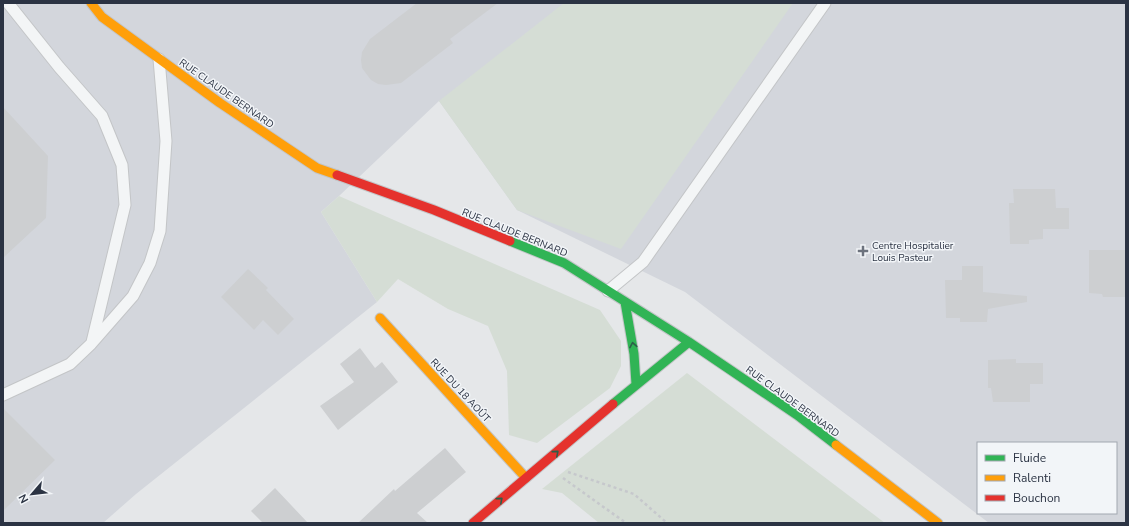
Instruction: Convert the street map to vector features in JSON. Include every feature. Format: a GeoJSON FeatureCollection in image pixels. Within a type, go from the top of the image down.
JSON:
{"type":"FeatureCollection","features":[{"type":"Feature","properties":{"kind":"street","name":"RUE CLAUDE BERNARD"},"geometry":{"type":"LineString","coordinates":[[91,3],[102,17],[159,59],[220,103],[317,168],[434,210],[564,263],[689,342],[797,415],[938,523]]}},
{"type":"Feature","properties":{"kind":"street"},"geometry":{"type":"LineString","coordinates":[[625,302],[634,354],[636,384]]}},
{"type":"Feature","properties":{"kind":"street","name":"RUE DU 18 AOÛT"},"geometry":{"type":"LineString","coordinates":[[380,318],[526,478]]}},
{"type":"Feature","properties":{"kind":"street"},"geometry":{"type":"LineString","coordinates":[[473,523],[636,384],[689,342]]}},
{"type":"Feature","properties":{"kind":"lane"},"geometry":{"type":"LineString","coordinates":[[8,3],[59,67],[102,116],[122,165],[125,205],[91,344]]}},
{"type":"Feature","properties":{"kind":"lane"},"geometry":{"type":"LineString","coordinates":[[608,291],[643,262],[825,3]]}},
{"type":"Feature","properties":{"kind":"lane"},"geometry":{"type":"LineString","coordinates":[[3,395],[70,364],[91,344],[133,296],[150,263],[160,231],[166,142],[159,59]]}},
{"type":"Feature","properties":{"kind":"path"},"geometry":{"type":"LineString","coordinates":[[543,464],[626,523]]}},
{"type":"Feature","properties":{"kind":"path"},"geometry":{"type":"LineString","coordinates":[[543,464],[634,494],[668,523]]}},
{"type":"Feature","properties":{"kind":"shaded area"},"geometry":{"type":"Polygon","coordinates":[[[3,3],[1126,3],[1126,523],[989,523],[977,514],[1117,514],[1117,442],[977,442],[977,514],[685,292],[517,210],[439,101],[321,212],[377,302],[136,494],[103,523],[3,523],[3,3]]]}},
{"type":"Feature","properties":{"kind":"shaded area"},"geometry":{"type":"Polygon","coordinates":[[[564,3],[793,3],[621,249],[517,210],[439,101],[564,3]]]}},
{"type":"Feature","properties":{"kind":"shaded area"},"geometry":{"type":"Polygon","coordinates":[[[339,196],[600,310],[621,341],[621,366],[610,388],[537,443],[509,435],[507,371],[488,326],[448,309],[398,279],[377,302],[321,212],[339,196]]]}},
{"type":"Feature","properties":{"kind":"shaded area"},"geometry":{"type":"Polygon","coordinates":[[[687,373],[885,523],[599,523],[562,493],[542,489],[687,373]]]}},
{"type":"Feature","properties":{"kind":"building"},"geometry":{"type":"Polygon","coordinates":[[[417,3],[498,3],[450,39],[453,43],[401,83],[386,85],[378,84],[371,80],[362,68],[362,52],[370,39],[417,3]]]}},
{"type":"Feature","properties":{"kind":"building"},"geometry":{"type":"Polygon","coordinates":[[[3,107],[48,156],[46,218],[3,258],[3,107]]]}},
{"type":"Feature","properties":{"kind":"building"},"geometry":{"type":"Polygon","coordinates":[[[1013,189],[1055,189],[1056,208],[1069,208],[1069,229],[1043,229],[1043,239],[1029,240],[1029,244],[1010,244],[1009,203],[1014,203],[1013,189]]]}},
{"type":"Feature","properties":{"kind":"building"},"geometry":{"type":"Polygon","coordinates":[[[1089,250],[1126,250],[1126,297],[1103,297],[1102,294],[1089,293],[1089,250]]]}},
{"type":"Feature","properties":{"kind":"building"},"geometry":{"type":"Polygon","coordinates":[[[962,266],[983,266],[983,292],[1027,296],[1027,302],[988,309],[987,322],[960,322],[960,318],[946,318],[945,280],[962,280],[962,266]]]}},
{"type":"Feature","properties":{"kind":"building"},"geometry":{"type":"Polygon","coordinates":[[[248,269],[268,288],[266,290],[294,319],[278,335],[263,320],[254,330],[221,297],[248,269]]]}},
{"type":"Feature","properties":{"kind":"building"},"geometry":{"type":"Polygon","coordinates":[[[360,348],[375,368],[382,362],[398,382],[338,430],[320,406],[354,382],[340,364],[360,348]]]}},
{"type":"Feature","properties":{"kind":"building"},"geometry":{"type":"Polygon","coordinates":[[[1016,359],[1016,363],[1043,363],[1043,384],[1030,384],[1030,402],[993,402],[991,388],[988,388],[988,360],[1016,359]]]}},
{"type":"Feature","properties":{"kind":"building"},"geometry":{"type":"Polygon","coordinates":[[[3,408],[55,460],[3,511],[3,408]]]}},
{"type":"Feature","properties":{"kind":"building"},"geometry":{"type":"Polygon","coordinates":[[[445,448],[466,472],[417,513],[428,523],[358,523],[394,489],[395,491],[445,448]]]}},
{"type":"Feature","properties":{"kind":"building"},"geometry":{"type":"Polygon","coordinates":[[[275,488],[308,523],[263,523],[251,511],[275,488]]]}},
{"type":"Feature","properties":{"kind":"traffic: fast"},"geometry":{"type":"LineString","coordinates":[[510,241],[564,263],[689,342],[797,415],[836,445]]}},
{"type":"Feature","properties":{"kind":"traffic: fast"},"geometry":{"type":"LineString","coordinates":[[625,302],[634,354],[636,384]]}},
{"type":"Feature","properties":{"kind":"traffic: fast"},"geometry":{"type":"LineString","coordinates":[[613,404],[689,342]]}},
{"type":"Feature","properties":{"kind":"traffic: slow"},"geometry":{"type":"LineString","coordinates":[[91,3],[102,17],[220,103],[317,168],[337,175]]}},
{"type":"Feature","properties":{"kind":"traffic: slow"},"geometry":{"type":"LineString","coordinates":[[380,318],[526,478]]}},
{"type":"Feature","properties":{"kind":"traffic: slow"},"geometry":{"type":"LineString","coordinates":[[836,445],[938,523]]}},
{"type":"Feature","properties":{"kind":"traffic: jam"},"geometry":{"type":"LineString","coordinates":[[337,175],[434,210],[510,241]]}},
{"type":"Feature","properties":{"kind":"traffic: jam"},"geometry":{"type":"LineString","coordinates":[[473,523],[613,404]]}},
{"type":"Feature","properties":{"kind":"place","name":"Centre Hospitalier Louis Pasteur"},"geometry":{"type":"Point","coordinates":[863,251]}}]}
